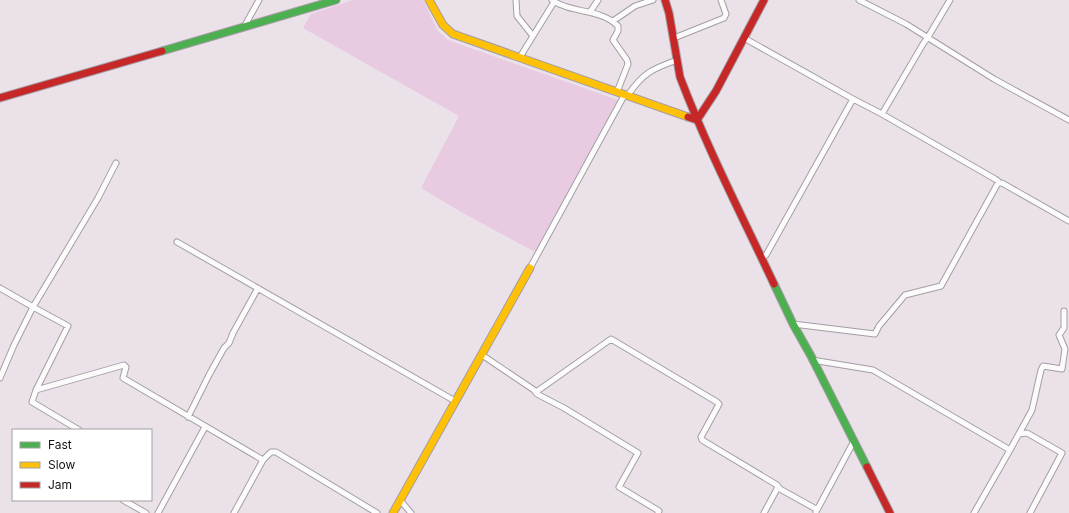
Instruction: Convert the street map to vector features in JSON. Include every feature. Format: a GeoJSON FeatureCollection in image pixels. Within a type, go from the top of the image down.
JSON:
{"type":"FeatureCollection","features":[{"type":"Feature","properties":{"kind":"street"},"geometry":{"type":"LineString","coordinates":[[243,28],[259,0]]}},
{"type":"Feature","properties":{"kind":"street"},"geometry":{"type":"LineString","coordinates":[[0,98],[336,0]]}},
{"type":"Feature","properties":{"kind":"street"},"geometry":{"type":"LineString","coordinates":[[429,0],[438,18],[450,31],[698,120]]}},
{"type":"Feature","properties":{"kind":"street"},"geometry":{"type":"LineString","coordinates":[[516,0],[518,16],[533,36]]}},
{"type":"Feature","properties":{"kind":"street"},"geometry":{"type":"LineString","coordinates":[[590,12],[598,0]]}},
{"type":"Feature","properties":{"kind":"street"},"geometry":{"type":"LineString","coordinates":[[613,21],[635,6],[653,0]]}},
{"type":"Feature","properties":{"kind":"street"},"geometry":{"type":"LineString","coordinates":[[665,0],[683,86],[761,258],[793,324],[890,513]]}},
{"type":"Feature","properties":{"kind":"street"},"geometry":{"type":"LineString","coordinates":[[674,38],[724,18],[726,14],[722,0]]}},
{"type":"Feature","properties":{"kind":"street"},"geometry":{"type":"LineString","coordinates":[[698,120],[764,0]]}},
{"type":"Feature","properties":{"kind":"street"},"geometry":{"type":"LineString","coordinates":[[859,0],[928,37],[994,79],[1069,120]]}},
{"type":"Feature","properties":{"kind":"street"},"geometry":{"type":"LineString","coordinates":[[882,114],[950,0]]}},
{"type":"Feature","properties":{"kind":"street"},"geometry":{"type":"LineString","coordinates":[[393,513],[530,268],[623,94],[628,62],[613,40],[619,29],[613,21],[590,12],[568,7],[553,1],[520,57]]}},
{"type":"Feature","properties":{"kind":"street"},"geometry":{"type":"LineString","coordinates":[[744,38],[995,178],[998,183],[1002,183],[1069,221]]}},
{"type":"Feature","properties":{"kind":"street"},"geometry":{"type":"LineString","coordinates":[[623,94],[647,73],[677,60]]}},
{"type":"Feature","properties":{"kind":"street"},"geometry":{"type":"LineString","coordinates":[[761,258],[766,255],[853,99]]}},
{"type":"Feature","properties":{"kind":"street"},"geometry":{"type":"LineString","coordinates":[[0,378],[14,345],[33,307],[98,198],[116,163]]}},
{"type":"Feature","properties":{"kind":"street"},"geometry":{"type":"LineString","coordinates":[[793,324],[875,334],[879,326],[906,295],[941,286],[998,183]]}},
{"type":"Feature","properties":{"kind":"street"},"geometry":{"type":"LineString","coordinates":[[177,242],[455,401]]}},
{"type":"Feature","properties":{"kind":"street"},"geometry":{"type":"LineString","coordinates":[[0,288],[68,326],[36,390],[32,402],[77,429]]}},
{"type":"Feature","properties":{"kind":"street"},"geometry":{"type":"LineString","coordinates":[[188,417],[209,375],[224,348],[229,343],[258,288]]}},
{"type":"Feature","properties":{"kind":"street"},"geometry":{"type":"LineString","coordinates":[[974,513],[1032,410],[1043,366],[1062,369],[1066,350],[1059,334],[1064,328],[1064,311]]}},
{"type":"Feature","properties":{"kind":"street"},"geometry":{"type":"LineString","coordinates":[[536,392],[611,339],[717,402],[719,404],[701,439],[777,485],[778,488],[816,511],[854,441]]}},
{"type":"Feature","properties":{"kind":"street"},"geometry":{"type":"LineString","coordinates":[[482,355],[536,392],[638,453],[619,488],[659,511],[658,513]]}},
{"type":"Feature","properties":{"kind":"street"},"geometry":{"type":"LineString","coordinates":[[812,360],[873,370],[1010,450]]}},
{"type":"Feature","properties":{"kind":"street"},"geometry":{"type":"LineString","coordinates":[[36,390],[124,365],[126,367],[122,378],[263,460]]}},
{"type":"Feature","properties":{"kind":"street"},"geometry":{"type":"LineString","coordinates":[[158,513],[205,427]]}},
{"type":"Feature","properties":{"kind":"street"},"geometry":{"type":"LineString","coordinates":[[1019,434],[1027,433],[1062,453],[1030,513]]}},
{"type":"Feature","properties":{"kind":"street"},"geometry":{"type":"LineString","coordinates":[[234,513],[263,460],[271,452],[276,452],[377,513]]}},
{"type":"Feature","properties":{"kind":"street"},"geometry":{"type":"LineString","coordinates":[[764,513],[778,488]]}},
{"type":"Feature","properties":{"kind":"street"},"geometry":{"type":"LineString","coordinates":[[400,500],[411,513]]}},
{"type":"Feature","properties":{"kind":"street"},"geometry":{"type":"LineString","coordinates":[[125,501],[146,513]]}},
{"type":"Feature","properties":{"kind":"shaded area"},"geometry":{"type":"Polygon","coordinates":[[[353,0],[423,0],[438,31],[448,40],[618,100],[535,252],[461,212],[421,188],[459,116],[303,28],[311,14],[353,0]]]}},
{"type":"Feature","properties":{"kind":"traffic: fast"},"geometry":{"type":"LineString","coordinates":[[162,51],[336,0]]}},
{"type":"Feature","properties":{"kind":"traffic: fast"},"geometry":{"type":"LineString","coordinates":[[774,284],[867,467]]}},
{"type":"Feature","properties":{"kind":"traffic: slow"},"geometry":{"type":"LineString","coordinates":[[429,0],[443,25],[453,34],[688,117]]}},
{"type":"Feature","properties":{"kind":"traffic: slow"},"geometry":{"type":"LineString","coordinates":[[393,513],[530,268]]}},
{"type":"Feature","properties":{"kind":"traffic: jam"},"geometry":{"type":"LineString","coordinates":[[665,0],[669,13],[680,77],[713,156],[774,284]]}},
{"type":"Feature","properties":{"kind":"traffic: jam"},"geometry":{"type":"LineString","coordinates":[[688,117],[697,120],[716,91],[764,0]]}},
{"type":"Feature","properties":{"kind":"traffic: jam"},"geometry":{"type":"LineString","coordinates":[[0,98],[162,51]]}},
{"type":"Feature","properties":{"kind":"traffic: jam"},"geometry":{"type":"LineString","coordinates":[[867,467],[890,513]]}}]}
